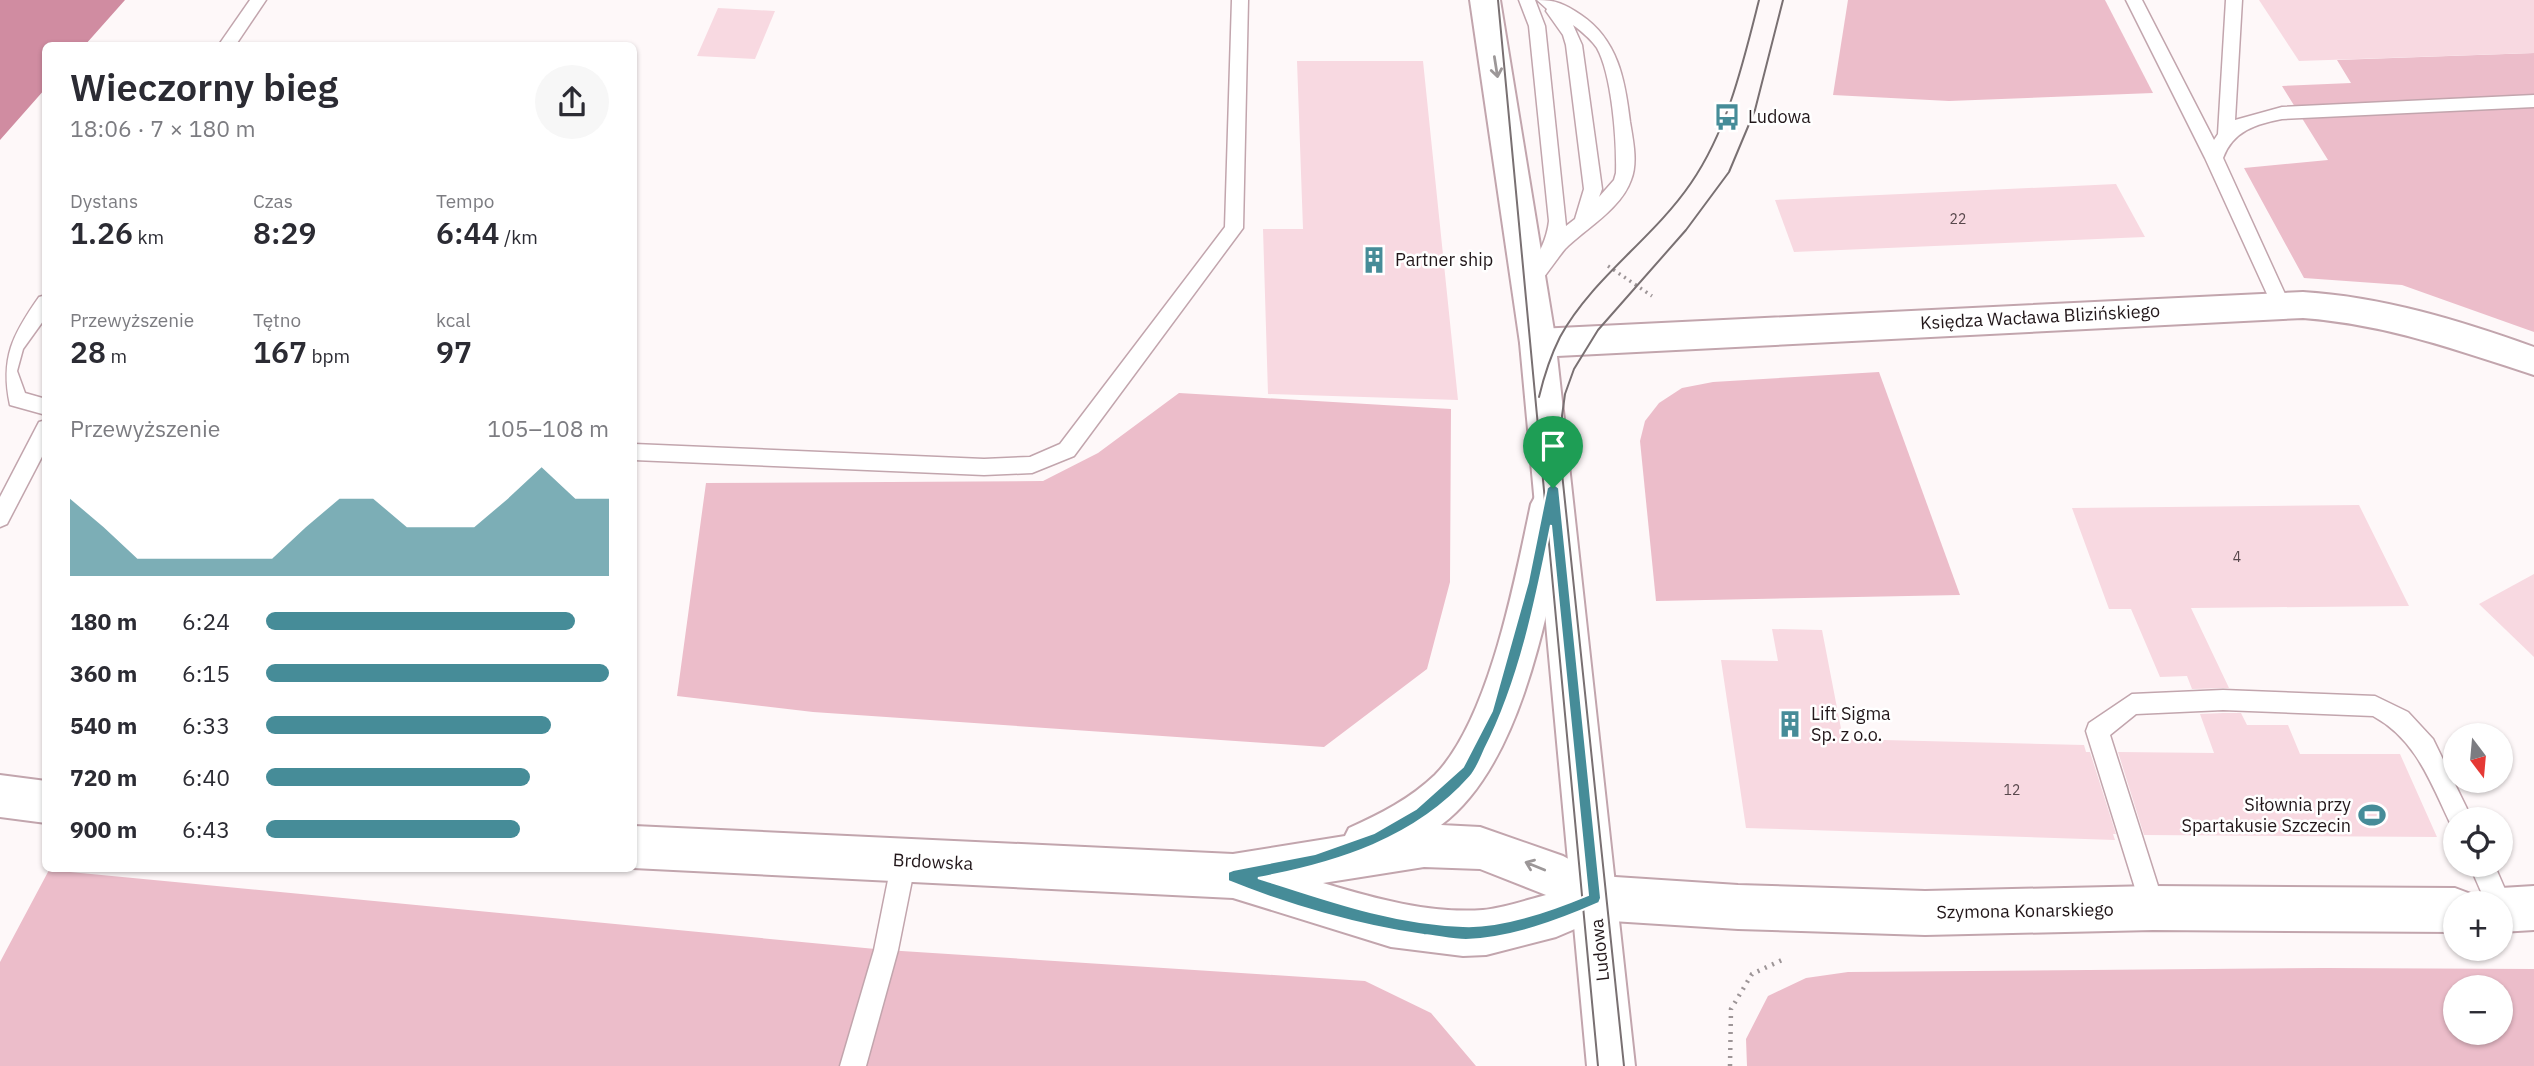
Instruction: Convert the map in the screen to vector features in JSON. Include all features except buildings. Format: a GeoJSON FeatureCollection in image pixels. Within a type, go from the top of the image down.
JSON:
{"type":"FeatureCollection","features":[{"type":"Feature","properties":{"kind":"street","name":"Ludowa"},"geometry":{"type":"LineString","coordinates":[[1485,0],[1538,271],[1538,343],[1611,1066]]}},
{"type":"Feature","properties":{"kind":"street","name":"Księdza Wacława Blizińskiego"},"geometry":{"type":"LineString","coordinates":[[1538,343],[2281,305],[2348,308],[2393,316],[2443,329],[2534,360]]}},
{"type":"Feature","properties":{"kind":"street","name":"Brdowska"},"geometry":{"type":"LineString","coordinates":[[1315,861],[1404,825],[1438,800],[1467,771],[1478,755],[1498,712],[1505,688],[1534,582],[1553,488]]}},
{"type":"Feature","properties":{"kind":"street"},"geometry":{"type":"LineString","coordinates":[[0,796],[42,801]]}},
{"type":"Feature","properties":{"kind":"street","name":"Brdowska"},"geometry":{"type":"LineString","coordinates":[[637,847],[1233,876],[1424,846],[1480,848],[1547,871],[1595,898]]}},
{"type":"Feature","properties":{"kind":"street","name":"Brdowska"},"geometry":{"type":"LineString","coordinates":[[1233,876],[1380,921],[1463,933],[1486,932],[1556,915],[1595,898]]}},
{"type":"Feature","properties":{"kind":"street","name":"Szymona Konarskiego"},"geometry":{"type":"LineString","coordinates":[[1595,898],[1738,907],[1926,913],[2153,908],[2443,910]]}},
{"type":"Feature","properties":{"kind":"lane"},"geometry":{"type":"LineString","coordinates":[[229,42],[258,0]]}},
{"type":"Feature","properties":{"kind":"lane"},"geometry":{"type":"LineString","coordinates":[[637,452],[984,467],[1032,465],[1068,450],[1234,228],[1240,0]]}},
{"type":"Feature","properties":{"kind":"lane"},"geometry":{"type":"LineString","coordinates":[[1527,0],[1537,26],[1558,221],[1556,238],[1538,271]]}},
{"type":"Feature","properties":{"kind":"lane"},"geometry":{"type":"LineString","coordinates":[[1538,271],[1621,183],[1627,169],[1610,56],[1595,34],[1544,0]]}},
{"type":"Feature","properties":{"kind":"lane"},"geometry":{"type":"LineString","coordinates":[[1544,0],[1560,17],[1574,45],[1593,192],[1588,209],[1574,230]]}},
{"type":"Feature","properties":{"kind":"lane"},"geometry":{"type":"LineString","coordinates":[[2134,0],[2214,158],[2281,305]]}},
{"type":"Feature","properties":{"kind":"lane"},"geometry":{"type":"LineString","coordinates":[[2214,158],[2226,134],[2234,0]]}},
{"type":"Feature","properties":{"kind":"lane"},"geometry":{"type":"LineString","coordinates":[[2226,134],[2240,124],[2282,113],[2534,101]]}},
{"type":"Feature","properties":{"kind":"lane"},"geometry":{"type":"LineString","coordinates":[[42,308],[14,347],[7,371],[17,399],[42,406]]}},
{"type":"Feature","properties":{"kind":"lane"},"geometry":{"type":"LineString","coordinates":[[0,518],[42,436]]}},
{"type":"Feature","properties":{"kind":"lane"},"geometry":{"type":"LineString","coordinates":[[2153,908],[2097,731],[2132,704],[2223,700],[2375,706],[2400,719],[2425,747],[2454,807]]}},
{"type":"Feature","properties":{"kind":"lane"},"geometry":{"type":"LineString","coordinates":[[853,1066],[886,950],[904,860]]}},
{"type":"Feature","properties":{"kind":"path"},"geometry":{"type":"LineString","coordinates":[[1608,266],[1656,298]]}},
{"type":"Feature","properties":{"kind":"path"},"geometry":{"type":"LineString","coordinates":[[1730,1066],[1731,1009],[1752,974],[1793,954]]}},
{"type":"Feature","properties":{"kind":"shaded area"},"geometry":{"type":"Polygon","coordinates":[[[0,0],[125,0],[88,42],[42,42],[42,92],[0,140],[0,0]]]}},
{"type":"Feature","properties":{"kind":"shaded area"},"geometry":{"type":"Polygon","coordinates":[[[1848,0],[2105,0],[2153,93],[1949,101],[1833,95],[1848,0]]]}},
{"type":"Feature","properties":{"kind":"shaded area"},"geometry":{"type":"Polygon","coordinates":[[[2534,53],[2534,332],[2402,285],[2304,278],[2244,168],[2328,160],[2282,86],[2351,83],[2337,60],[2534,53]]]}},
{"type":"Feature","properties":{"kind":"shaded area"},"geometry":{"type":"Polygon","coordinates":[[[1879,372],[1960,595],[1656,601],[1640,441],[1645,421],[1659,403],[1682,388],[1713,382],[1879,372]]]}},
{"type":"Feature","properties":{"kind":"shaded area"},"geometry":{"type":"Polygon","coordinates":[[[1179,393],[1451,409],[1450,582],[1427,669],[1324,747],[813,712],[677,696],[706,483],[1043,481],[1098,453],[1179,393]]]}},
{"type":"Feature","properties":{"kind":"shaded area"},"geometry":{"type":"Polygon","coordinates":[[[48,872],[70,872],[886,950],[1365,981],[1431,1013],[1476,1066],[0,1066],[0,962],[48,872]]]}},
{"type":"Feature","properties":{"kind":"shaded area"},"geometry":{"type":"Polygon","coordinates":[[[2534,969],[2534,1066],[1747,1066],[1746,1039],[1768,996],[1806,978],[1848,972],[2534,969]]]}},
{"type":"Feature","properties":{"kind":"tram line"},"geometry":{"type":"LineString","coordinates":[[1498,0],[1598,1066]]}},
{"type":"Feature","properties":{"kind":"tram line"},"geometry":{"type":"LineString","coordinates":[[1539,397],[1553,352],[1573,316],[1605,277],[1676,203],[1704,162],[1733,95],[1759,0]]}},
{"type":"Feature","properties":{"kind":"tram line"},"geometry":{"type":"LineString","coordinates":[[1624,1066],[1562,473],[1562,416],[1565,394],[1574,369],[1598,330],[1686,230],[1729,172],[1755,110],[1783,0]]}},
{"type":"Feature","properties":{"kind":"place","name":"Ludowa"},"geometry":{"type":"Point","coordinates":[1727,117]}},
{"type":"Feature","properties":{"kind":"place","name":"Partner ship"},"geometry":{"type":"Point","coordinates":[1374,260]}},
{"type":"Feature","properties":{"kind":"place","name":"Lift Sigma Sp. z o.o."},"geometry":{"type":"Point","coordinates":[1790,724]}},
{"type":"Feature","properties":{"kind":"place","name":"Siłownia przy Spartakusie Szczecin"},"geometry":{"type":"Point","coordinates":[2372,815]}},
{"type":"Feature","properties":{"kind":"route"},"geometry":{"type":"LineString","coordinates":[[1553,488],[1595,898],[1556,915],[1486,932],[1463,933],[1391,923],[1349,913],[1233,876],[1315,861],[1377,838],[1421,814],[1467,771],[1487,738],[1498,712],[1534,582],[1553,488]]}}]}
